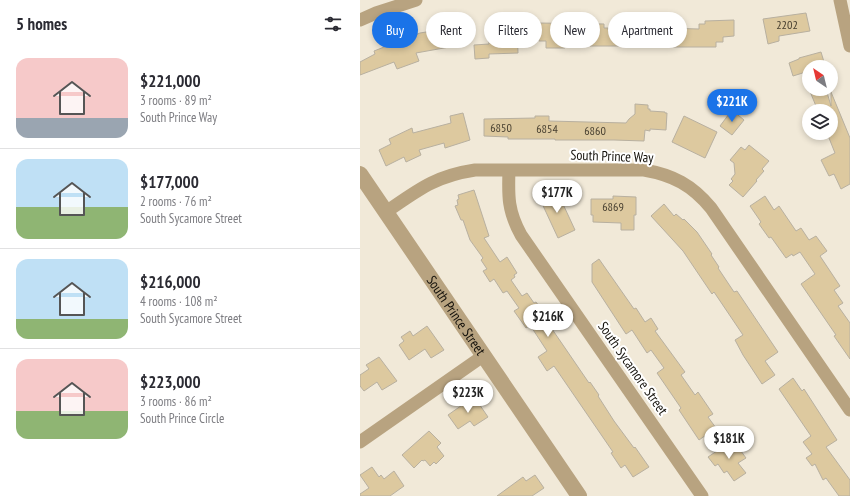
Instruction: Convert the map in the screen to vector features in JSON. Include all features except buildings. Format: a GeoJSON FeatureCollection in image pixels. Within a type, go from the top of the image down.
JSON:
{"type":"FeatureCollection","features":[{"type":"Feature","properties":{"kind":"street"},"geometry":{"type":"LineString","coordinates":[[360,20],[376,13],[416,0]]}},
{"type":"Feature","properties":{"kind":"street"},"geometry":{"type":"LineString","coordinates":[[840,0],[850,46]]}},
{"type":"Feature","properties":{"kind":"street","name":"South Prince Way"},"geometry":{"type":"LineString","coordinates":[[386,212],[422,187],[440,178],[475,170],[644,170],[659,172],[673,177],[687,185],[711,208],[850,410]]}},
{"type":"Feature","properties":{"kind":"street","name":"South Sycamore Street"},"geometry":{"type":"LineString","coordinates":[[509,170],[508,201],[512,217],[521,235],[702,496]]}},
{"type":"Feature","properties":{"kind":"street","name":"South Prince Street"},"geometry":{"type":"LineString","coordinates":[[360,174],[579,496]]}},
{"type":"Feature","properties":{"kind":"street"},"geometry":{"type":"LineString","coordinates":[[360,442],[483,356]]}}]}
